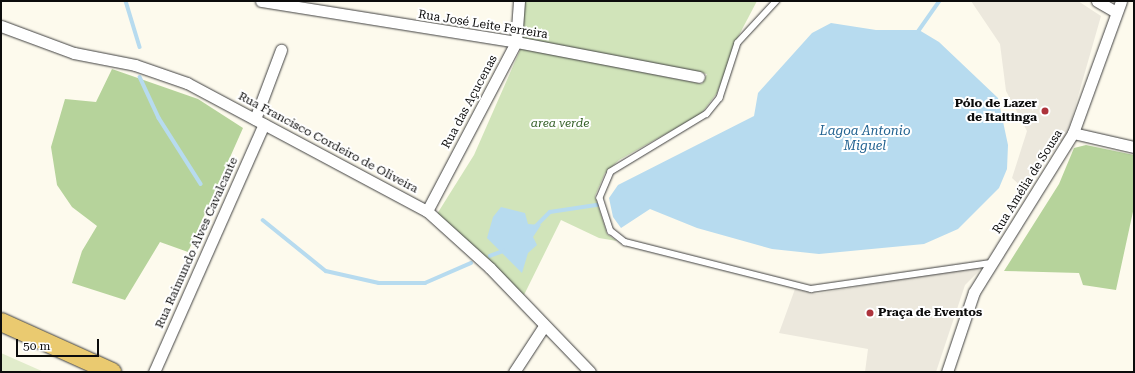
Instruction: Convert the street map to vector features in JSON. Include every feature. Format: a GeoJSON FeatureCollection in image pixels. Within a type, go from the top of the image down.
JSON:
{"type":"FeatureCollection","features":[{"type":"Feature","properties":{"kind":"main road"},"geometry":{"type":"LineString","coordinates":[[1,322],[112,372]]}},
{"type":"Feature","properties":{"kind":"street","name":"Rua José Leite Ferreira"},"geometry":{"type":"LineString","coordinates":[[261,1],[516,42],[700,77]]}},
{"type":"Feature","properties":{"kind":"street","name":"Rua das Açucenas"},"geometry":{"type":"LineString","coordinates":[[427,211],[516,42],[519,1]]}},
{"type":"Feature","properties":{"kind":"street"},"geometry":{"type":"LineString","coordinates":[[1097,1],[1116,12]]}},
{"type":"Feature","properties":{"kind":"street","name":"Rua Amélia de Sousa"},"geometry":{"type":"LineString","coordinates":[[947,372],[974,292],[1073,134],[1121,1]]}},
{"type":"Feature","properties":{"kind":"street","name":"Rua Francisco Cordeiro de Oliveira"},"geometry":{"type":"LineString","coordinates":[[1,26],[74,53],[164,73],[259,121],[427,211],[490,268],[544,326],[590,372]]}},
{"type":"Feature","properties":{"kind":"street","name":"Rua Raimundo Alves Cavalcante"},"geometry":{"type":"LineString","coordinates":[[154,372],[259,121],[281,50]]}},
{"type":"Feature","properties":{"kind":"street"},"geometry":{"type":"LineString","coordinates":[[1073,134],[1134,147]]}},
{"type":"Feature","properties":{"kind":"street"},"geometry":{"type":"LineString","coordinates":[[514,372],[544,326]]}},
{"type":"Feature","properties":{"kind":"lane"},"geometry":{"type":"LineString","coordinates":[[777,1],[738,43],[720,98],[707,114],[611,172],[600,198],[611,231],[625,242],[811,289],[992,263]]}},
{"type":"Feature","properties":{"kind":"green space","name":"area verde"},"geometry":{"type":"Polygon","coordinates":[[[523,1],[757,1],[738,37],[717,93],[701,114],[619,160],[605,173],[595,196],[607,234],[617,241],[599,238],[561,220],[524,295],[437,214],[474,155],[521,48],[702,84],[707,74],[522,38],[523,1]]]}},
{"type":"Feature","properties":{"kind":"green space"},"geometry":{"type":"Polygon","coordinates":[[[112,69],[198,99],[243,128],[188,252],[160,242],[125,300],[72,283],[82,251],[97,226],[72,207],[57,185],[51,147],[65,99],[96,102],[112,69]]]}},
{"type":"Feature","properties":{"kind":"green space"},"geometry":{"type":"Polygon","coordinates":[[[1086,145],[1134,155],[1134,207],[1116,290],[1083,285],[1079,273],[1004,271],[1059,184],[1074,148],[1086,145]]]}},
{"type":"Feature","properties":{"kind":"green space"},"geometry":{"type":"Polygon","coordinates":[[[1,353],[44,372],[1,372],[1,353]]]}},
{"type":"Feature","properties":{"kind":"shaded area","name":"Pólo de Lazer de Itaitinga"},"geometry":{"type":"Polygon","coordinates":[[[971,1],[1078,1],[1101,16],[1067,135],[1023,188],[1012,178],[1027,131],[1006,91],[1000,44],[971,1]]]}},
{"type":"Feature","properties":{"kind":"shaded area","name":"Praça de Eventos"},"geometry":{"type":"Polygon","coordinates":[[[978,265],[979,271],[965,285],[936,372],[865,372],[868,349],[779,333],[795,289],[816,294],[978,265]]]}},
{"type":"Feature","properties":{"kind":"water","name":"Lagoa Antonio Miguel"},"geometry":{"type":"Polygon","coordinates":[[[831,23],[876,30],[919,30],[939,42],[998,98],[1008,145],[1007,169],[999,188],[958,229],[924,244],[819,254],[772,249],[697,228],[650,209],[621,228],[613,217],[609,198],[618,185],[754,116],[758,93],[812,33],[831,23]]]}},
{"type":"Feature","properties":{"kind":"water"},"geometry":{"type":"Polygon","coordinates":[[[501,207],[525,213],[528,224],[541,225],[533,237],[537,245],[528,253],[522,273],[487,238],[493,217],[501,207]]]}},
{"type":"Feature","properties":{"kind":"waterway"},"geometry":{"type":"LineString","coordinates":[[126,1],[140,47]]}},
{"type":"Feature","properties":{"kind":"waterway"},"geometry":{"type":"LineString","coordinates":[[917,33],[939,1]]}},
{"type":"Feature","properties":{"kind":"waterway"},"geometry":{"type":"LineString","coordinates":[[140,77],[159,118],[201,184]]}},
{"type":"Feature","properties":{"kind":"waterway"},"geometry":{"type":"LineString","coordinates":[[535,227],[550,212],[597,205]]}},
{"type":"Feature","properties":{"kind":"waterway"},"geometry":{"type":"LineString","coordinates":[[263,220],[326,271],[379,283],[425,283],[471,263]]}},
{"type":"Feature","properties":{"kind":"waterway"},"geometry":{"type":"LineString","coordinates":[[490,256],[503,251]]}},
{"type":"Feature","properties":{"kind":"place","name":"Pólo de Lazer de Itaitinga"},"geometry":{"type":"Point","coordinates":[1045,111]}},
{"type":"Feature","properties":{"kind":"place","name":"Praça de Eventos"},"geometry":{"type":"Point","coordinates":[870,313]}}]}
